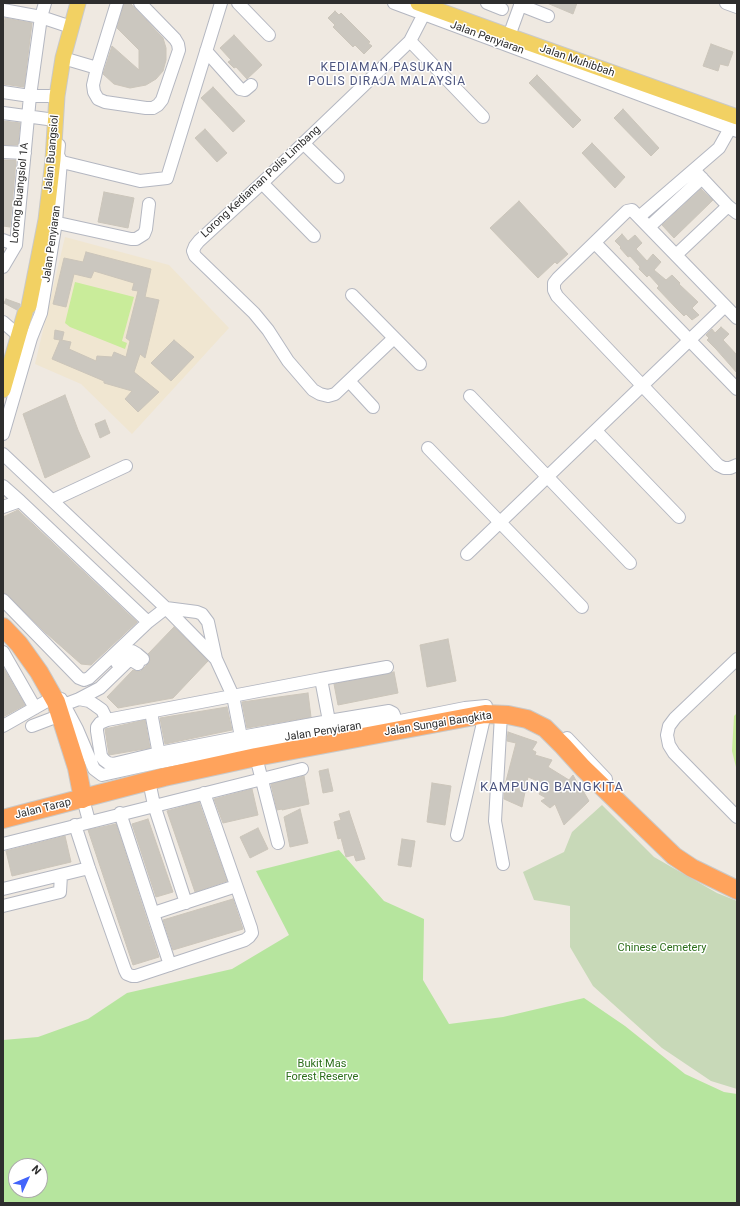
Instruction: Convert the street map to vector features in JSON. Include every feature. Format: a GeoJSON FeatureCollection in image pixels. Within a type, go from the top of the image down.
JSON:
{"type":"FeatureCollection","features":[{"type":"Feature","properties":{"kind":"highway"},"geometry":{"type":"LineString","coordinates":[[3,627],[19,644],[59,704],[77,768],[83,799]]}},
{"type":"Feature","properties":{"kind":"highway","name":"Jalan Sungai Bangkita"},"geometry":{"type":"LineString","coordinates":[[83,799],[127,787],[158,768],[256,757],[338,730],[396,726],[493,714],[508,715],[527,719],[545,728],[583,768],[674,856],[692,868],[737,890]]}},
{"type":"Feature","properties":{"kind":"highway"},"geometry":{"type":"LineString","coordinates":[[77,768],[96,784],[108,787],[127,787]]}},
{"type":"Feature","properties":{"kind":"highway"},"geometry":{"type":"LineString","coordinates":[[60,805],[74,786],[77,768]]}},
{"type":"Feature","properties":{"kind":"highway","name":"Jalan Tarap"},"geometry":{"type":"LineString","coordinates":[[3,819],[83,799]]}},
{"type":"Feature","properties":{"kind":"main road","name":"Jalan Buangsiol"},"geometry":{"type":"LineString","coordinates":[[3,390],[7,360],[19,336],[51,221],[57,161],[55,120],[57,96],[66,59],[71,27],[78,3]]}},
{"type":"Feature","properties":{"kind":"main road","name":"Jalan Muhibbah"},"geometry":{"type":"LineString","coordinates":[[423,8],[509,36],[734,123]]}},
{"type":"Feature","properties":{"kind":"street","name":"Lorong Buangsiol 1A"},"geometry":{"type":"LineString","coordinates":[[3,268],[16,245],[30,96],[41,17],[45,3]]}},
{"type":"Feature","properties":{"kind":"street"},"geometry":{"type":"LineString","coordinates":[[86,3],[66,59],[57,161],[140,181],[167,178],[221,3]]}},
{"type":"Feature","properties":{"kind":"street"},"geometry":{"type":"LineString","coordinates":[[117,3],[97,68],[93,85],[94,92],[98,99],[105,102],[153,108],[162,100],[179,50],[178,44],[140,3]]}},
{"type":"Feature","properties":{"kind":"street"},"geometry":{"type":"LineString","coordinates":[[238,3],[269,35]]}},
{"type":"Feature","properties":{"kind":"street","name":"Jalan Penyiaran"},"geometry":{"type":"LineString","coordinates":[[394,3],[423,8],[734,123]]}},
{"type":"Feature","properties":{"kind":"street"},"geometry":{"type":"LineString","coordinates":[[487,3],[501,6]]}},
{"type":"Feature","properties":{"kind":"street"},"geometry":{"type":"LineString","coordinates":[[726,3],[737,7]]}},
{"type":"Feature","properties":{"kind":"street"},"geometry":{"type":"LineString","coordinates":[[509,36],[521,4],[548,16]]}},
{"type":"Feature","properties":{"kind":"street","name":"Lorong Kediaman Polis Limbang"},"geometry":{"type":"LineString","coordinates":[[394,338],[335,394],[328,396],[320,394],[313,390],[288,361],[268,330],[254,313],[195,256],[193,251],[199,241],[262,183],[410,41],[423,8]]}},
{"type":"Feature","properties":{"kind":"street"},"geometry":{"type":"LineString","coordinates":[[3,10],[41,17],[71,27]]}},
{"type":"Feature","properties":{"kind":"street"},"geometry":{"type":"LineString","coordinates":[[410,41],[483,117]]}},
{"type":"Feature","properties":{"kind":"street"},"geometry":{"type":"LineString","coordinates":[[206,51],[240,89],[245,90],[251,85]]}},
{"type":"Feature","properties":{"kind":"street"},"geometry":{"type":"LineString","coordinates":[[66,59],[97,68]]}},
{"type":"Feature","properties":{"kind":"street"},"geometry":{"type":"LineString","coordinates":[[3,92],[30,96],[57,96]]}},
{"type":"Feature","properties":{"kind":"street"},"geometry":{"type":"LineString","coordinates":[[3,113],[55,120]]}},
{"type":"Feature","properties":{"kind":"street"},"geometry":{"type":"LineString","coordinates":[[649,227],[698,174],[719,148],[734,123]]}},
{"type":"Feature","properties":{"kind":"street"},"geometry":{"type":"LineString","coordinates":[[303,143],[338,177]]}},
{"type":"Feature","properties":{"kind":"street"},"geometry":{"type":"LineString","coordinates":[[3,152],[25,153]]}},
{"type":"Feature","properties":{"kind":"street"},"geometry":{"type":"LineString","coordinates":[[676,255],[732,210],[698,174]]}},
{"type":"Feature","properties":{"kind":"street"},"geometry":{"type":"LineString","coordinates":[[640,217],[698,174]]}},
{"type":"Feature","properties":{"kind":"street"},"geometry":{"type":"LineString","coordinates":[[262,183],[314,236]]}},
{"type":"Feature","properties":{"kind":"street"},"geometry":{"type":"LineString","coordinates":[[51,221],[136,239],[144,234],[146,229],[149,204]]}},
{"type":"Feature","properties":{"kind":"street"},"geometry":{"type":"LineString","coordinates":[[737,318],[632,210],[628,211],[554,283],[554,290],[558,296],[718,465],[724,468],[730,468],[737,465]]}},
{"type":"Feature","properties":{"kind":"street","name":"Jalan Penyiaran"},"geometry":{"type":"LineString","coordinates":[[3,434],[31,338],[40,313],[51,221]]}},
{"type":"Feature","properties":{"kind":"street"},"geometry":{"type":"LineString","coordinates":[[3,240],[16,245]]}},
{"type":"Feature","properties":{"kind":"street"},"geometry":{"type":"LineString","coordinates":[[595,243],[737,390]]}},
{"type":"Feature","properties":{"kind":"street"},"geometry":{"type":"LineString","coordinates":[[352,295],[420,364]]}},
{"type":"Feature","properties":{"kind":"street"},"geometry":{"type":"LineString","coordinates":[[467,554],[725,306]]}},
{"type":"Feature","properties":{"kind":"street"},"geometry":{"type":"LineString","coordinates":[[4,326],[19,336]]}},
{"type":"Feature","properties":{"kind":"street"},"geometry":{"type":"LineString","coordinates":[[349,381],[373,407]]}},
{"type":"Feature","properties":{"kind":"street"},"geometry":{"type":"LineString","coordinates":[[470,396],[630,563]]}},
{"type":"Feature","properties":{"kind":"street"},"geometry":{"type":"LineString","coordinates":[[596,431],[680,517]]}},
{"type":"Feature","properties":{"kind":"street"},"geometry":{"type":"LineString","coordinates":[[428,448],[582,607]]}},
{"type":"Feature","properties":{"kind":"street"},"geometry":{"type":"LineString","coordinates":[[3,454],[166,608],[216,658]]}},
{"type":"Feature","properties":{"kind":"street"},"geometry":{"type":"LineString","coordinates":[[53,500],[126,466]]}},
{"type":"Feature","properties":{"kind":"street"},"geometry":{"type":"LineString","coordinates":[[3,486],[148,622]]}},
{"type":"Feature","properties":{"kind":"street"},"geometry":{"type":"LineString","coordinates":[[3,507],[20,502]]}},
{"type":"Feature","properties":{"kind":"street"},"geometry":{"type":"LineString","coordinates":[[3,600],[79,678],[84,680],[90,678]]}},
{"type":"Feature","properties":{"kind":"street"},"geometry":{"type":"LineString","coordinates":[[78,696],[90,678],[148,622],[166,608],[197,612],[206,617],[216,658],[233,696],[241,737]]}},
{"type":"Feature","properties":{"kind":"street","name":"Jalan Penyiaran"},"geometry":{"type":"LineString","coordinates":[[3,622],[35,656],[59,704],[77,729],[94,769],[102,775],[158,768],[338,730]]}},
{"type":"Feature","properties":{"kind":"street"},"geometry":{"type":"LineString","coordinates":[[19,644],[3,652],[35,708]]}},
{"type":"Feature","properties":{"kind":"street"},"geometry":{"type":"LineString","coordinates":[[3,726],[35,708],[59,704],[78,696],[95,685],[129,652],[135,652],[140,662]]}},
{"type":"Feature","properties":{"kind":"street"},"geometry":{"type":"LineString","coordinates":[[737,659],[675,718],[669,726],[667,735],[669,744],[674,753],[737,817]]}},
{"type":"Feature","properties":{"kind":"street"},"geometry":{"type":"LineString","coordinates":[[321,680],[338,730],[241,737],[158,768],[108,763],[101,756],[97,727],[100,723],[107,720],[387,667]]}},
{"type":"Feature","properties":{"kind":"street"},"geometry":{"type":"LineString","coordinates":[[78,696],[102,710],[107,720]]}},
{"type":"Feature","properties":{"kind":"street"},"geometry":{"type":"LineString","coordinates":[[32,726],[59,704]]}},
{"type":"Feature","properties":{"kind":"street"},"geometry":{"type":"LineString","coordinates":[[396,726],[466,708],[494,706],[516,709],[541,719],[561,732],[642,819],[672,848],[688,860],[737,885]]}},
{"type":"Feature","properties":{"kind":"street"},"geometry":{"type":"LineString","coordinates":[[151,712],[158,768],[154,805],[186,903]]}},
{"type":"Feature","properties":{"kind":"street"},"geometry":{"type":"LineString","coordinates":[[457,835],[493,714]]}},
{"type":"Feature","properties":{"kind":"street"},"geometry":{"type":"LineString","coordinates":[[493,714],[495,821],[503,864]]}},
{"type":"Feature","properties":{"kind":"street"},"geometry":{"type":"LineString","coordinates":[[256,757],[278,843]]}},
{"type":"Feature","properties":{"kind":"street"},"geometry":{"type":"LineString","coordinates":[[3,844],[120,813],[302,769]]}},
{"type":"Feature","properties":{"kind":"street"},"geometry":{"type":"LineString","coordinates":[[75,825],[125,970],[127,974],[136,976],[245,940],[250,937],[252,933],[204,792]]}},
{"type":"Feature","properties":{"kind":"street"},"geometry":{"type":"LineString","coordinates":[[83,799],[89,821]]}},
{"type":"Feature","properties":{"kind":"street"},"geometry":{"type":"LineString","coordinates":[[120,813],[170,965]]}},
{"type":"Feature","properties":{"kind":"street"},"geometry":{"type":"LineString","coordinates":[[3,889],[89,868]]}},
{"type":"Feature","properties":{"kind":"street"},"geometry":{"type":"LineString","coordinates":[[3,906],[60,892],[61,875]]}},
{"type":"Feature","properties":{"kind":"street"},"geometry":{"type":"LineString","coordinates":[[154,914],[236,886]]}},
{"type":"Feature","properties":{"kind":"shaded area"},"geometry":{"type":"Polygon","coordinates":[[[65,237],[169,265],[229,328],[132,434],[81,384],[35,364],[65,237]]]}},
{"type":"Feature","properties":{"kind":"green space"},"geometry":{"type":"Polygon","coordinates":[[[75,282],[134,297],[122,341],[127,343],[125,349],[70,327],[65,323],[75,282]]]}},
{"type":"Feature","properties":{"kind":"green space"},"geometry":{"type":"Polygon","coordinates":[[[737,713],[737,771],[732,751],[734,716],[737,713]]]}},
{"type":"Feature","properties":{"kind":"green space","name":"Chinese Cemetery"},"geometry":{"type":"Polygon","coordinates":[[[602,805],[654,857],[717,893],[737,901],[737,1089],[711,1081],[662,1048],[593,986],[570,947],[570,906],[534,900],[523,872],[564,852],[572,832],[602,805]]]}},
{"type":"Feature","properties":{"kind":"green space","name":"Bukit Mas Forest Reserve"},"geometry":{"type":"Polygon","coordinates":[[[339,850],[384,901],[424,919],[423,980],[449,1024],[503,1017],[584,998],[625,1026],[685,1074],[724,1092],[737,1094],[737,1203],[3,1203],[3,1040],[38,1037],[88,1019],[127,993],[232,969],[289,935],[256,871],[339,850]]]}},
{"type":"Feature","properties":{"kind":"building"},"geometry":{"type":"Polygon","coordinates":[[[124,3],[130,3],[163,38],[166,48],[166,60],[163,71],[156,79],[146,85],[130,88],[114,84],[103,74],[112,46],[139,70],[139,50],[117,28],[124,3]]]}},
{"type":"Feature","properties":{"kind":"building"},"geometry":{"type":"Polygon","coordinates":[[[547,3],[577,3],[573,14],[547,3]]]}},
{"type":"Feature","properties":{"kind":"building"},"geometry":{"type":"Polygon","coordinates":[[[335,11],[339,15],[341,13],[370,42],[368,43],[372,46],[364,54],[355,45],[353,47],[333,27],[335,25],[328,18],[335,11]]]}},
{"type":"Feature","properties":{"kind":"building"},"geometry":{"type":"Polygon","coordinates":[[[5,18],[32,23],[24,87],[3,84],[3,31],[5,18]]]}},
{"type":"Feature","properties":{"kind":"building"},"geometry":{"type":"Polygon","coordinates":[[[234,35],[262,65],[247,79],[236,67],[234,68],[228,62],[231,60],[220,48],[234,35]]]}},
{"type":"Feature","properties":{"kind":"building"},"geometry":{"type":"Polygon","coordinates":[[[711,44],[733,52],[728,66],[720,64],[718,71],[703,66],[711,44]]]}},
{"type":"Feature","properties":{"kind":"building"},"geometry":{"type":"Polygon","coordinates":[[[537,75],[581,120],[573,128],[529,83],[537,75]]]}},
{"type":"Feature","properties":{"kind":"building"},"geometry":{"type":"Polygon","coordinates":[[[213,87],[245,121],[233,132],[201,98],[213,87]]]}},
{"type":"Feature","properties":{"kind":"building"},"geometry":{"type":"Polygon","coordinates":[[[623,109],[659,148],[651,156],[614,118],[623,109]]]}},
{"type":"Feature","properties":{"kind":"building"},"geometry":{"type":"Polygon","coordinates":[[[3,121],[20,123],[18,145],[3,145],[3,121]]]}},
{"type":"Feature","properties":{"kind":"building"},"geometry":{"type":"Polygon","coordinates":[[[205,129],[227,153],[217,162],[195,138],[205,129]]]}},
{"type":"Feature","properties":{"kind":"building"},"geometry":{"type":"Polygon","coordinates":[[[592,143],[625,177],[615,188],[582,153],[592,143]]]}},
{"type":"Feature","properties":{"kind":"building"},"geometry":{"type":"Polygon","coordinates":[[[3,160],[16,160],[10,227],[3,226],[3,160]]]}},
{"type":"Feature","properties":{"kind":"building"},"geometry":{"type":"Polygon","coordinates":[[[701,189],[713,200],[674,238],[662,225],[701,189]]]}},
{"type":"Feature","properties":{"kind":"building"},"geometry":{"type":"Polygon","coordinates":[[[104,192],[134,198],[128,228],[98,222],[104,192]]]}},
{"type":"Feature","properties":{"kind":"building"},"geometry":{"type":"Polygon","coordinates":[[[519,201],[568,254],[557,264],[555,262],[538,278],[490,228],[519,201]]]}},
{"type":"Feature","properties":{"kind":"building"},"geometry":{"type":"Polygon","coordinates":[[[622,234],[628,241],[635,235],[642,243],[636,249],[647,261],[653,254],[661,262],[654,270],[666,280],[672,275],[680,283],[679,284],[698,302],[692,308],[699,315],[692,320],[686,314],[684,316],[676,308],[657,288],[659,286],[649,275],[647,277],[630,256],[628,257],[620,248],[621,247],[615,241],[622,234]]]}},
{"type":"Feature","properties":{"kind":"building"},"geometry":{"type":"Polygon","coordinates":[[[86,252],[151,269],[145,297],[159,300],[145,358],[140,354],[134,372],[159,392],[138,412],[125,399],[132,391],[104,383],[104,381],[52,359],[60,340],[54,339],[55,330],[64,332],[61,340],[71,342],[69,349],[96,361],[97,356],[112,357],[114,352],[126,357],[130,341],[126,338],[138,291],[132,290],[134,283],[94,271],[91,278],[74,274],[66,307],[53,304],[64,258],[83,262],[86,252]]]}},
{"type":"Feature","properties":{"kind":"building"},"geometry":{"type":"Polygon","coordinates":[[[6,299],[20,304],[20,306],[17,310],[4,303],[6,299]]]}},
{"type":"Feature","properties":{"kind":"building"},"geometry":{"type":"Polygon","coordinates":[[[721,327],[729,334],[723,340],[737,355],[737,373],[707,340],[709,338],[706,335],[712,329],[715,333],[721,327]]]}},
{"type":"Feature","properties":{"kind":"building"},"geometry":{"type":"Polygon","coordinates":[[[174,340],[194,357],[171,381],[151,363],[174,340]]]}},
{"type":"Feature","properties":{"kind":"building"},"geometry":{"type":"Polygon","coordinates":[[[65,395],[90,457],[45,478],[23,414],[65,395]]]}},
{"type":"Feature","properties":{"kind":"building"},"geometry":{"type":"Polygon","coordinates":[[[105,420],[110,433],[100,438],[95,424],[105,420]]]}},
{"type":"Feature","properties":{"kind":"building"},"geometry":{"type":"Polygon","coordinates":[[[18,510],[137,622],[91,665],[81,664],[46,633],[8,595],[3,593],[3,517],[18,510]]]}},
{"type":"Feature","properties":{"kind":"building"},"geometry":{"type":"Polygon","coordinates":[[[174,627],[208,661],[173,698],[118,708],[107,697],[133,670],[141,671],[148,664],[150,660],[148,654],[174,627]]]}},
{"type":"Feature","properties":{"kind":"building"},"geometry":{"type":"Polygon","coordinates":[[[448,639],[456,681],[427,687],[420,645],[448,639]]]}},
{"type":"Feature","properties":{"kind":"building"},"geometry":{"type":"Polygon","coordinates":[[[3,667],[25,705],[3,717],[3,667]]]}},
{"type":"Feature","properties":{"kind":"building"},"geometry":{"type":"Polygon","coordinates":[[[394,672],[398,693],[338,705],[334,684],[394,672]]]}},
{"type":"Feature","properties":{"kind":"building"},"geometry":{"type":"Polygon","coordinates":[[[308,693],[311,717],[247,728],[242,702],[308,693]]]}},
{"type":"Feature","properties":{"kind":"building"},"geometry":{"type":"Polygon","coordinates":[[[227,707],[232,730],[165,744],[160,718],[227,707]]]}},
{"type":"Feature","properties":{"kind":"building"},"geometry":{"type":"Polygon","coordinates":[[[145,720],[150,748],[109,755],[105,729],[145,720]]]}},
{"type":"Feature","properties":{"kind":"building"},"geometry":{"type":"Polygon","coordinates":[[[508,732],[537,742],[532,750],[536,752],[535,755],[552,760],[548,767],[569,780],[573,775],[581,790],[582,789],[589,801],[564,825],[555,804],[550,808],[541,801],[546,798],[539,794],[545,784],[528,777],[522,807],[504,799],[505,785],[516,743],[507,741],[508,732]]]}},
{"type":"Feature","properties":{"kind":"building"},"geometry":{"type":"Polygon","coordinates":[[[328,769],[333,791],[323,793],[319,771],[328,769]]]}},
{"type":"Feature","properties":{"kind":"building"},"geometry":{"type":"Polygon","coordinates":[[[304,776],[309,804],[277,810],[271,784],[304,776]]]}},
{"type":"Feature","properties":{"kind":"building"},"geometry":{"type":"Polygon","coordinates":[[[432,783],[451,786],[445,825],[427,822],[432,783]]]}},
{"type":"Feature","properties":{"kind":"building"},"geometry":{"type":"Polygon","coordinates":[[[252,789],[258,815],[223,823],[214,799],[252,789]]]}},
{"type":"Feature","properties":{"kind":"building"},"geometry":{"type":"Polygon","coordinates":[[[199,802],[227,881],[195,892],[167,811],[199,802]]]}},
{"type":"Feature","properties":{"kind":"building"},"geometry":{"type":"Polygon","coordinates":[[[300,809],[308,843],[290,847],[284,817],[300,809]]]}},
{"type":"Feature","properties":{"kind":"building"},"geometry":{"type":"Polygon","coordinates":[[[349,811],[365,859],[356,861],[354,855],[346,857],[341,838],[338,839],[334,822],[341,820],[339,814],[349,811]]]}},
{"type":"Feature","properties":{"kind":"building"},"geometry":{"type":"Polygon","coordinates":[[[148,819],[173,892],[156,897],[132,824],[148,819]]]}},
{"type":"Feature","properties":{"kind":"building"},"geometry":{"type":"Polygon","coordinates":[[[116,824],[159,957],[133,965],[88,830],[116,824]]]}},
{"type":"Feature","properties":{"kind":"building"},"geometry":{"type":"Polygon","coordinates":[[[258,828],[268,849],[250,858],[240,837],[258,828]]]}},
{"type":"Feature","properties":{"kind":"building"},"geometry":{"type":"Polygon","coordinates":[[[65,836],[71,862],[12,876],[6,851],[65,836]]]}},
{"type":"Feature","properties":{"kind":"building"},"geometry":{"type":"Polygon","coordinates":[[[402,839],[415,841],[411,867],[398,865],[402,839]]]}},
{"type":"Feature","properties":{"kind":"building"},"geometry":{"type":"Polygon","coordinates":[[[233,899],[243,929],[173,950],[163,920],[233,899]]]}},
{"type":"Feature","properties":{"kind":"district","name":"KEDIAMAN PASUKAN POLIS DIRAJA MALAYSIA"},"geometry":{"type":"Point","coordinates":[387,75]}},
{"type":"Feature","properties":{"kind":"district","name":"KAMPUNG BANGKITA"},"geometry":{"type":"Point","coordinates":[552,788]}}]}
